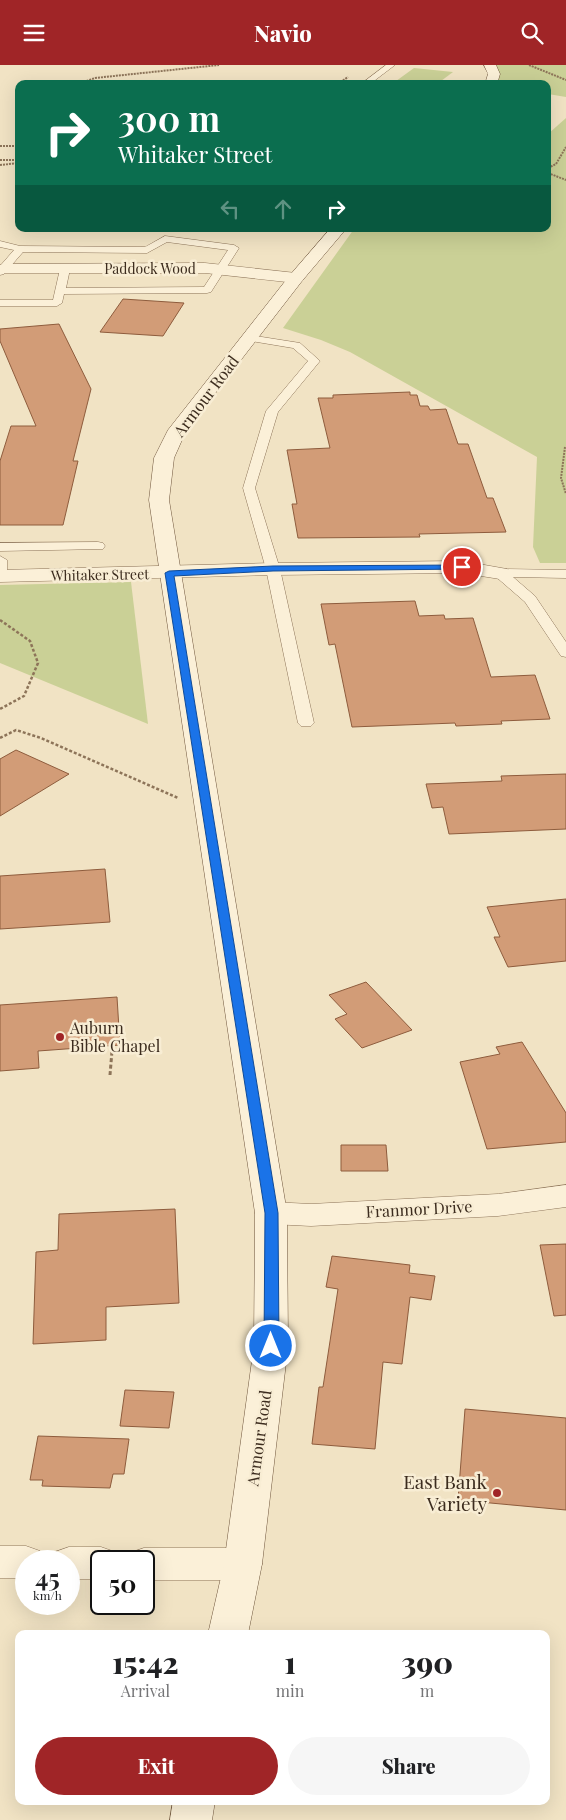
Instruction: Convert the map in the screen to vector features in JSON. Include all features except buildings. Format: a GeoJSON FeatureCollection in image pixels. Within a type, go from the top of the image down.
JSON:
{"type":"FeatureCollection","features":[{"type":"Feature","properties":{"kind":"main road"},"geometry":{"type":"LineString","coordinates":[[490,65],[494,74],[492,80]]}},
{"type":"Feature","properties":{"kind":"main road","name":"Armour Road"},"geometry":{"type":"LineString","coordinates":[[229,1630],[242,1565],[271,1346],[271,1213],[158,500],[164,458],[177,430],[296,278],[335,232]]}},
{"type":"Feature","properties":{"kind":"main road","name":"Paddock Wood"},"geometry":{"type":"LineString","coordinates":[[2,270],[222,270],[296,278]]}},
{"type":"Feature","properties":{"kind":"main road","name":"Whitaker Street"},"geometry":{"type":"LineString","coordinates":[[0,576],[273,569],[462,567],[500,573]]}},
{"type":"Feature","properties":{"kind":"main road","name":"Franmor Drive"},"geometry":{"type":"LineString","coordinates":[[271,1213],[311,1215],[498,1205],[566,1196]]}},
{"type":"Feature","properties":{"kind":"main road"},"geometry":{"type":"LineString","coordinates":[[0,1562],[15,1563]]}},
{"type":"Feature","properties":{"kind":"main road"},"geometry":{"type":"LineString","coordinates":[[155,1564],[242,1565]]}},
{"type":"Feature","properties":{"kind":"main road"},"geometry":{"type":"LineString","coordinates":[[191,1820],[193,1805]]}},
{"type":"Feature","properties":{"kind":"lane"},"geometry":{"type":"LineString","coordinates":[[370,80],[391,65]]}},
{"type":"Feature","properties":{"kind":"lane"},"geometry":{"type":"LineString","coordinates":[[60,291],[207,290],[222,270],[234,247],[165,239],[148,250],[139,269]]}},
{"type":"Feature","properties":{"kind":"lane"},"geometry":{"type":"LineString","coordinates":[[0,244],[20,249],[148,250]]}},
{"type":"Feature","properties":{"kind":"lane"},"geometry":{"type":"LineString","coordinates":[[2,270],[20,249]]}},
{"type":"Feature","properties":{"kind":"lane"},"geometry":{"type":"LineString","coordinates":[[0,303],[57,303],[65,269]]}},
{"type":"Feature","properties":{"kind":"lane"},"geometry":{"type":"LineString","coordinates":[[249,338],[296,345],[314,361],[272,411],[249,488],[273,569],[306,723]]}},
{"type":"Feature","properties":{"kind":"lane"},"geometry":{"type":"LineString","coordinates":[[0,547],[98,546]]}},
{"type":"Feature","properties":{"kind":"lane"},"geometry":{"type":"LineString","coordinates":[[0,560],[0,576]]}},
{"type":"Feature","properties":{"kind":"lane"},"geometry":{"type":"LineString","coordinates":[[500,573],[566,574]]}},
{"type":"Feature","properties":{"kind":"lane"},"geometry":{"type":"LineString","coordinates":[[500,573],[530,599],[566,653]]}},
{"type":"Feature","properties":{"kind":"path"},"geometry":{"type":"LineString","coordinates":[[89,80],[219,65]]}},
{"type":"Feature","properties":{"kind":"path"},"geometry":{"type":"LineString","coordinates":[[529,65],[566,81]]}},
{"type":"Feature","properties":{"kind":"path"},"geometry":{"type":"LineString","coordinates":[[0,146],[15,146]]}},
{"type":"Feature","properties":{"kind":"path"},"geometry":{"type":"LineString","coordinates":[[551,166],[556,164],[566,147]]}},
{"type":"Feature","properties":{"kind":"path"},"geometry":{"type":"LineString","coordinates":[[0,159],[15,161]]}},
{"type":"Feature","properties":{"kind":"path"},"geometry":{"type":"LineString","coordinates":[[0,165],[15,162]]}},
{"type":"Feature","properties":{"kind":"path"},"geometry":{"type":"LineString","coordinates":[[551,174],[566,180]]}},
{"type":"Feature","properties":{"kind":"path"},"geometry":{"type":"LineString","coordinates":[[565,447],[561,462],[563,490],[566,494]]}},
{"type":"Feature","properties":{"kind":"path"},"geometry":{"type":"LineString","coordinates":[[0,620],[30,641],[38,663],[24,696],[0,709]]}},
{"type":"Feature","properties":{"kind":"path"},"geometry":{"type":"LineString","coordinates":[[0,737],[16,731],[41,738],[178,798]]}},
{"type":"Feature","properties":{"kind":"path"},"geometry":{"type":"LineString","coordinates":[[110,1075],[112,1051]]}},
{"type":"Feature","properties":{"kind":"green space"},"geometry":{"type":"Polygon","coordinates":[[[489,65],[566,65],[566,97],[551,94],[551,80],[495,80],[489,65]]]}},
{"type":"Feature","properties":{"kind":"green space"},"geometry":{"type":"Polygon","coordinates":[[[414,68],[453,72],[442,80],[398,80],[414,68]]]}},
{"type":"Feature","properties":{"kind":"green space"},"geometry":{"type":"Polygon","coordinates":[[[566,118],[566,563],[540,563],[533,547],[537,457],[350,352],[321,340],[283,328],[352,232],[551,232],[551,131],[566,118]]]}},
{"type":"Feature","properties":{"kind":"green space"},"geometry":{"type":"Polygon","coordinates":[[[131,582],[148,724],[0,663],[0,585],[131,582]]]}},
{"type":"Feature","properties":{"kind":"place","name":"Auburn Bible Chapel"},"geometry":{"type":"Point","coordinates":[60,1037]}},
{"type":"Feature","properties":{"kind":"place","name":"East Bank Variety"},"geometry":{"type":"Point","coordinates":[497,1493]}},
{"type":"Feature","properties":{"kind":"route"},"geometry":{"type":"LineString","coordinates":[[271,1346],[271,1213],[169,573],[273,569],[462,567]]}}]}
